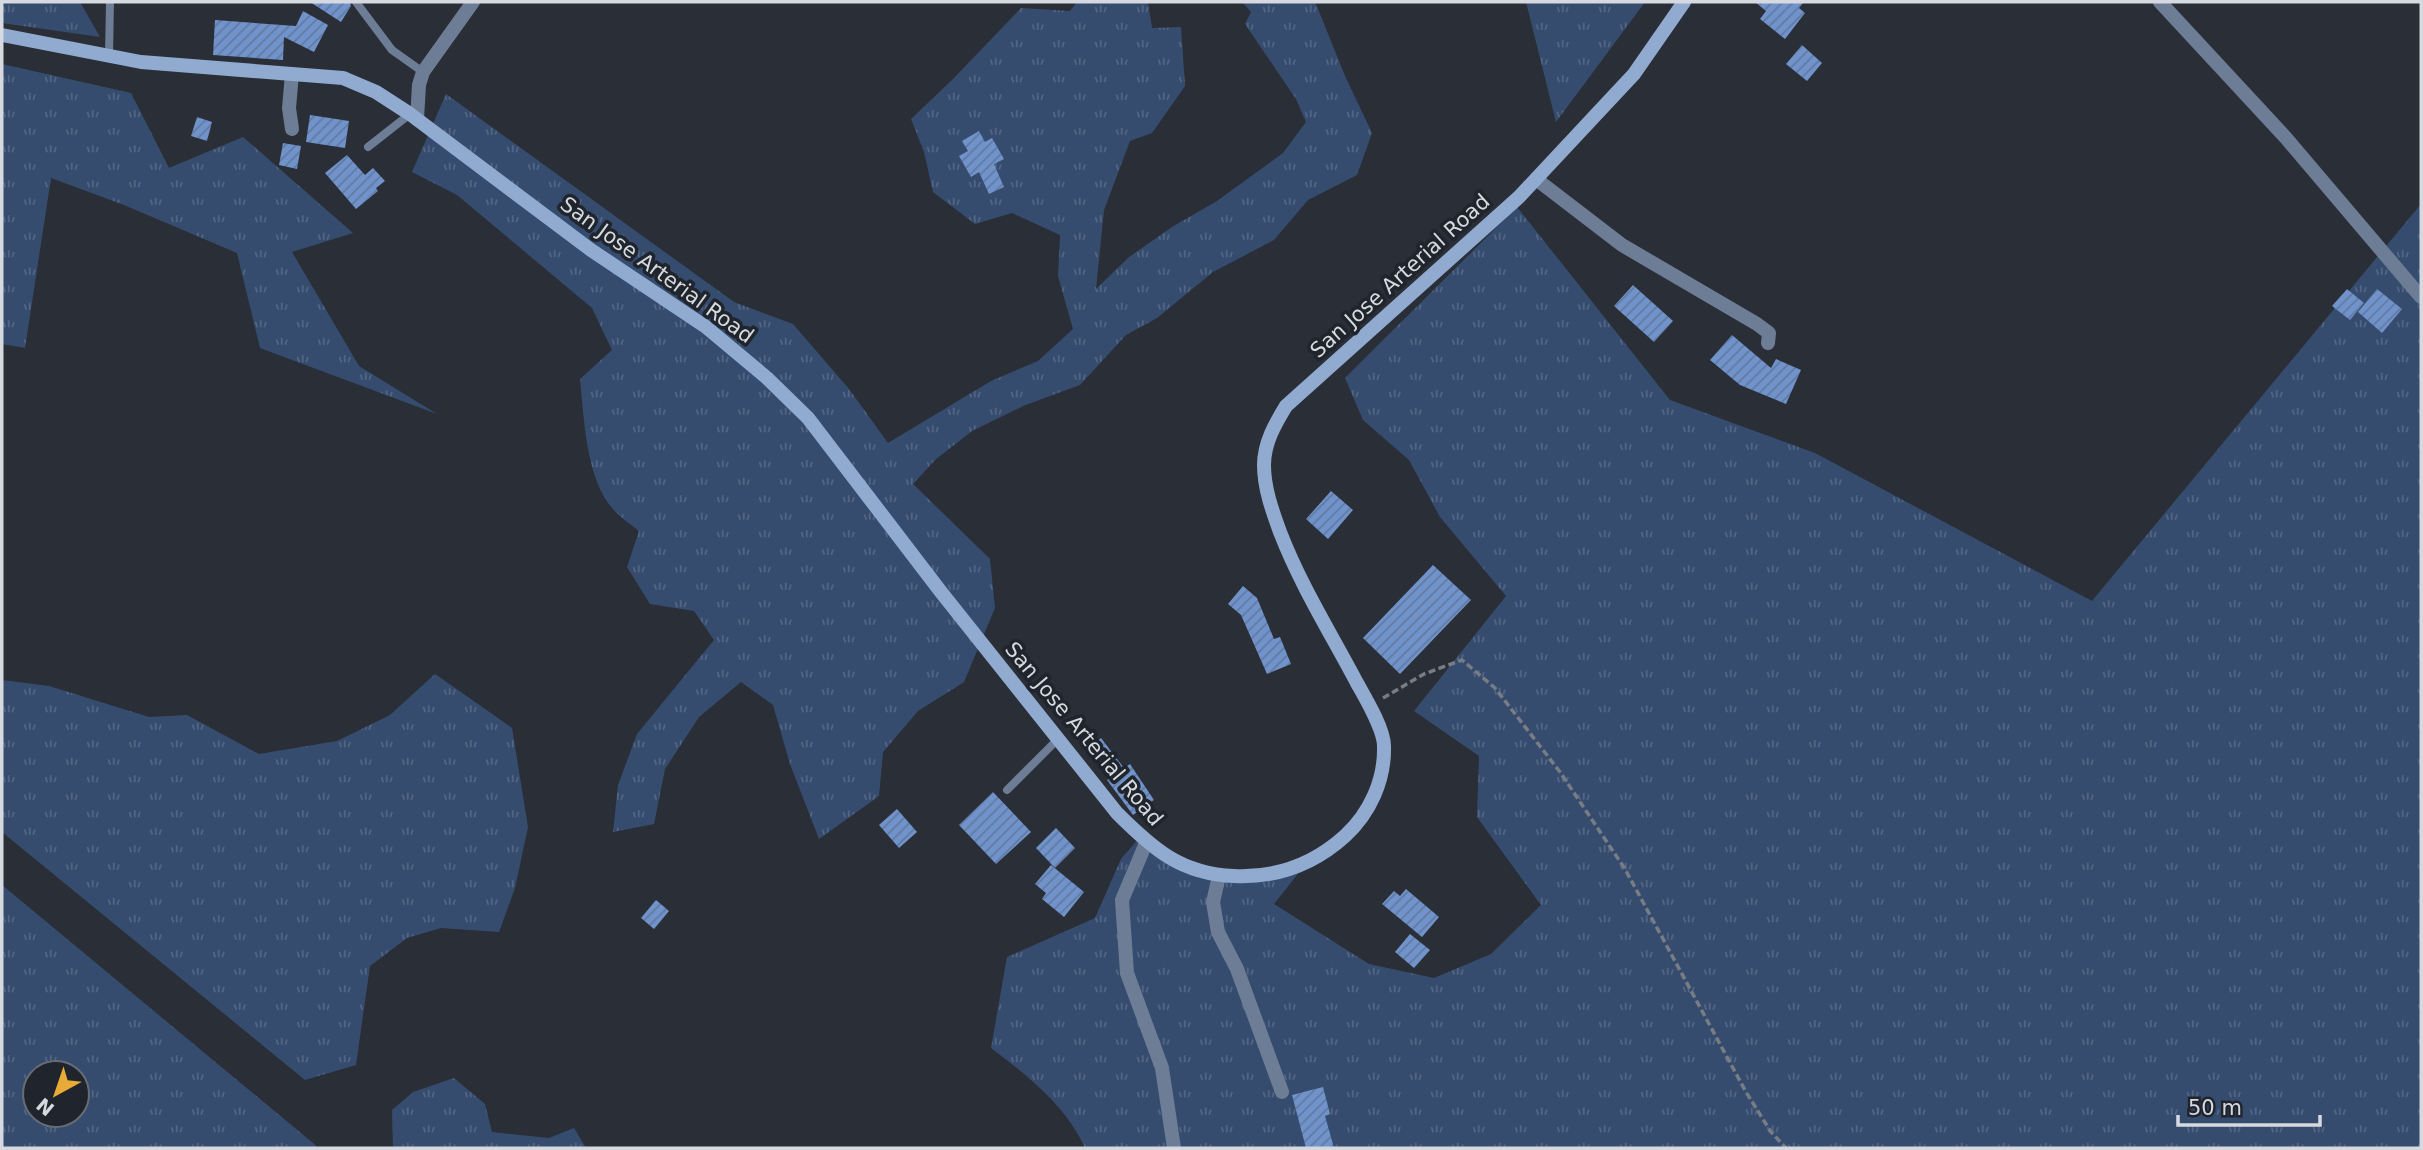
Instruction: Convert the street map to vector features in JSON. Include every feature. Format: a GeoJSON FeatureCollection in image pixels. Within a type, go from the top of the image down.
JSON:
{"type":"FeatureCollection","features":[{"type":"Feature","properties":{"kind":"main road","name":"San Jose Arterial Road"},"geometry":{"type":"LineString","coordinates":[[2,35],[141,62],[343,78],[376,92],[591,250],[706,327],[767,378],[808,418],[941,592],[1117,813],[1146,843],[1180,866],[1219,876],[1259,877],[1290,870],[1327,852],[1358,824],[1380,784],[1385,744],[1369,706],[1303,588],[1269,500],[1264,464],[1271,432],[1286,407],[1519,197],[1634,74],[1684,2]]}},
{"type":"Feature","properties":{"kind":"street"},"geometry":{"type":"LineString","coordinates":[[460,2],[462,19]]}},
{"type":"Feature","properties":{"kind":"street"},"geometry":{"type":"LineString","coordinates":[[413,117],[423,72],[473,2]]}},
{"type":"Feature","properties":{"kind":"street"},"geometry":{"type":"LineString","coordinates":[[2160,2],[2286,138],[2421,296]]}},
{"type":"Feature","properties":{"kind":"street"},"geometry":{"type":"LineString","coordinates":[[292,74],[289,108],[292,129]]}},
{"type":"Feature","properties":{"kind":"street"},"geometry":{"type":"LineString","coordinates":[[1536,179],[1622,245],[1757,324],[1769,333],[1768,343]]}},
{"type":"Feature","properties":{"kind":"street"},"geometry":{"type":"LineString","coordinates":[[1146,843],[1122,900],[1128,973],[1163,1068],[1174,1148]]}},
{"type":"Feature","properties":{"kind":"street"},"geometry":{"type":"LineString","coordinates":[[1219,876],[1213,901],[1218,932],[1237,969],[1282,1092]]}},
{"type":"Feature","properties":{"kind":"lane"},"geometry":{"type":"LineString","coordinates":[[109,55],[110,2]]}},
{"type":"Feature","properties":{"kind":"lane"},"geometry":{"type":"LineString","coordinates":[[356,2],[392,50],[423,72]]}},
{"type":"Feature","properties":{"kind":"lane"},"geometry":{"type":"LineString","coordinates":[[368,147],[413,117]]}},
{"type":"Feature","properties":{"kind":"lane"},"geometry":{"type":"LineString","coordinates":[[1007,790],[1058,739]]}},
{"type":"Feature","properties":{"kind":"path"},"geometry":{"type":"LineString","coordinates":[[1369,706],[1424,674],[1462,660],[1495,688],[1560,772],[1625,869],[1746,1093],[1786,1148]]}},
{"type":"Feature","properties":{"kind":"green space"},"geometry":{"type":"Polygon","coordinates":[[[2,2],[80,2],[100,37],[2,23],[2,2]]]}},
{"type":"Feature","properties":{"kind":"green space"},"geometry":{"type":"Polygon","coordinates":[[[1077,2],[1148,2],[1152,28],[1181,27],[1185,86],[1152,133],[1130,141],[1104,210],[1096,289],[1129,257],[1172,227],[1217,201],[1283,153],[1306,122],[1296,99],[1245,24],[1251,12],[1242,2],[1316,4],[1372,133],[1357,175],[1308,200],[1274,240],[1213,272],[1157,318],[1126,335],[1080,385],[1023,406],[972,431],[935,460],[913,484],[990,559],[995,608],[964,682],[918,711],[883,752],[879,796],[819,839],[790,764],[773,705],[741,682],[699,717],[665,769],[654,824],[613,832],[618,785],[637,734],[714,640],[694,611],[650,604],[627,567],[639,531],[616,512],[604,496],[592,465],[585,429],[580,379],[612,350],[592,308],[457,195],[412,172],[446,94],[734,302],[793,324],[849,389],[888,443],[991,381],[1038,361],[1073,329],[1058,276],[1060,235],[1012,213],[975,224],[933,192],[924,152],[911,119],[1021,8],[1070,11],[1077,2]]]}},
{"type":"Feature","properties":{"kind":"green space"},"geometry":{"type":"Polygon","coordinates":[[[1526,2],[1645,2],[1556,122],[1526,2]]]}},
{"type":"Feature","properties":{"kind":"green space"},"geometry":{"type":"Polygon","coordinates":[[[2,64],[131,93],[169,168],[243,137],[353,233],[292,252],[359,366],[437,414],[260,348],[237,253],[124,205],[51,178],[25,348],[2,344],[2,64]]]}},
{"type":"Feature","properties":{"kind":"green space"},"geometry":{"type":"Polygon","coordinates":[[[2421,204],[2421,1148],[1085,1148],[1057,1105],[991,1048],[1007,957],[1095,918],[1121,859],[1140,837],[1219,876],[1308,861],[1274,904],[1369,964],[1434,978],[1491,954],[1541,905],[1477,817],[1479,756],[1414,711],[1506,596],[1440,517],[1409,460],[1363,420],[1345,378],[1517,207],[1670,400],[1815,453],[2092,601],[2421,204]]]}},
{"type":"Feature","properties":{"kind":"green space"},"geometry":{"type":"Polygon","coordinates":[[[435,674],[512,728],[528,827],[515,888],[499,932],[441,928],[407,938],[370,966],[356,1065],[305,1080],[2,832],[2,680],[49,686],[149,717],[187,715],[259,754],[337,741],[390,715],[435,674]]]}},
{"type":"Feature","properties":{"kind":"green space"},"geometry":{"type":"Polygon","coordinates":[[[2,885],[319,1148],[2,1148],[2,885]]]}},
{"type":"Feature","properties":{"kind":"green space"},"geometry":{"type":"Polygon","coordinates":[[[454,1078],[485,1104],[492,1132],[549,1138],[574,1128],[586,1148],[393,1148],[392,1110],[413,1092],[454,1078]]]}},
{"type":"Feature","properties":{"kind":"building"},"geometry":{"type":"Polygon","coordinates":[[[310,2],[350,2],[351,6],[341,22],[310,2]]]}},
{"type":"Feature","properties":{"kind":"building"},"geometry":{"type":"Polygon","coordinates":[[[1755,2],[1804,2],[1799,8],[1805,13],[1785,39],[1760,19],[1766,11],[1755,2]]]}},
{"type":"Feature","properties":{"kind":"building"},"geometry":{"type":"Polygon","coordinates":[[[303,11],[328,25],[314,52],[284,37],[283,60],[213,55],[215,20],[296,26],[303,11]]]}},
{"type":"Feature","properties":{"kind":"building"},"geometry":{"type":"Polygon","coordinates":[[[1802,45],[1822,63],[1807,81],[1786,64],[1802,45]]]}},
{"type":"Feature","properties":{"kind":"building"},"geometry":{"type":"Polygon","coordinates":[[[310,115],[349,121],[345,148],[306,142],[310,115]]]}},
{"type":"Feature","properties":{"kind":"building"},"geometry":{"type":"Polygon","coordinates":[[[197,117],[212,122],[207,141],[191,136],[197,117]]]}},
{"type":"Feature","properties":{"kind":"building"},"geometry":{"type":"Polygon","coordinates":[[[979,131],[985,142],[992,138],[1004,159],[994,164],[1004,187],[989,194],[979,172],[971,177],[959,156],[968,151],[962,141],[979,131]]]}},
{"type":"Feature","properties":{"kind":"building"},"geometry":{"type":"Polygon","coordinates":[[[283,143],[301,146],[297,169],[279,165],[283,143]]]}},
{"type":"Feature","properties":{"kind":"building"},"geometry":{"type":"Polygon","coordinates":[[[347,155],[365,175],[373,168],[385,181],[376,188],[378,191],[356,209],[325,173],[347,155]]]}},
{"type":"Feature","properties":{"kind":"building"},"geometry":{"type":"Polygon","coordinates":[[[1633,285],[1673,321],[1654,342],[1614,306],[1633,285]]]}},
{"type":"Feature","properties":{"kind":"building"},"geometry":{"type":"Polygon","coordinates":[[[2347,289],[2364,303],[2350,320],[2332,306],[2347,289]]]}},
{"type":"Feature","properties":{"kind":"building"},"geometry":{"type":"Polygon","coordinates":[[[2377,289],[2402,309],[2382,333],[2358,312],[2377,289]]]}},
{"type":"Feature","properties":{"kind":"building"},"geometry":{"type":"Polygon","coordinates":[[[1732,335],[1771,368],[1776,359],[1801,370],[1786,404],[1740,385],[1710,360],[1732,335]]]}},
{"type":"Feature","properties":{"kind":"building"},"geometry":{"type":"Polygon","coordinates":[[[1331,491],[1353,510],[1328,539],[1306,519],[1331,491]]]}},
{"type":"Feature","properties":{"kind":"building"},"geometry":{"type":"Polygon","coordinates":[[[1433,565],[1471,600],[1400,674],[1363,638],[1433,565]]]}},
{"type":"Feature","properties":{"kind":"building"},"geometry":{"type":"Polygon","coordinates":[[[1243,586],[1257,598],[1274,639],[1280,637],[1291,664],[1267,674],[1241,615],[1228,604],[1243,586]]]}},
{"type":"Feature","properties":{"kind":"building"},"geometry":{"type":"Polygon","coordinates":[[[1101,738],[1124,768],[1130,764],[1154,800],[1133,815],[1107,780],[1112,777],[1089,748],[1101,738]]]}},
{"type":"Feature","properties":{"kind":"building"},"geometry":{"type":"Polygon","coordinates":[[[993,792],[1031,832],[996,864],[959,825],[993,792]]]}},
{"type":"Feature","properties":{"kind":"building"},"geometry":{"type":"Polygon","coordinates":[[[897,809],[917,832],[899,848],[879,825],[897,809]]]}},
{"type":"Feature","properties":{"kind":"building"},"geometry":{"type":"Polygon","coordinates":[[[1056,828],[1075,848],[1055,868],[1036,848],[1056,828]]]}},
{"type":"Feature","properties":{"kind":"building"},"geometry":{"type":"Polygon","coordinates":[[[1051,865],[1084,892],[1064,917],[1042,899],[1046,893],[1035,884],[1051,865]]]}},
{"type":"Feature","properties":{"kind":"building"},"geometry":{"type":"Polygon","coordinates":[[[1406,889],[1439,917],[1422,937],[1382,904],[1394,891],[1400,896],[1406,889]]]}},
{"type":"Feature","properties":{"kind":"building"},"geometry":{"type":"Polygon","coordinates":[[[656,900],[669,911],[654,929],[641,918],[656,900]]]}},
{"type":"Feature","properties":{"kind":"building"},"geometry":{"type":"Polygon","coordinates":[[[1410,934],[1430,950],[1414,968],[1395,952],[1410,934]]]}},
{"type":"Feature","properties":{"kind":"building"},"geometry":{"type":"Polygon","coordinates":[[[1323,1087],[1330,1114],[1325,1116],[1334,1148],[1306,1148],[1292,1095],[1323,1087]]]}}]}
